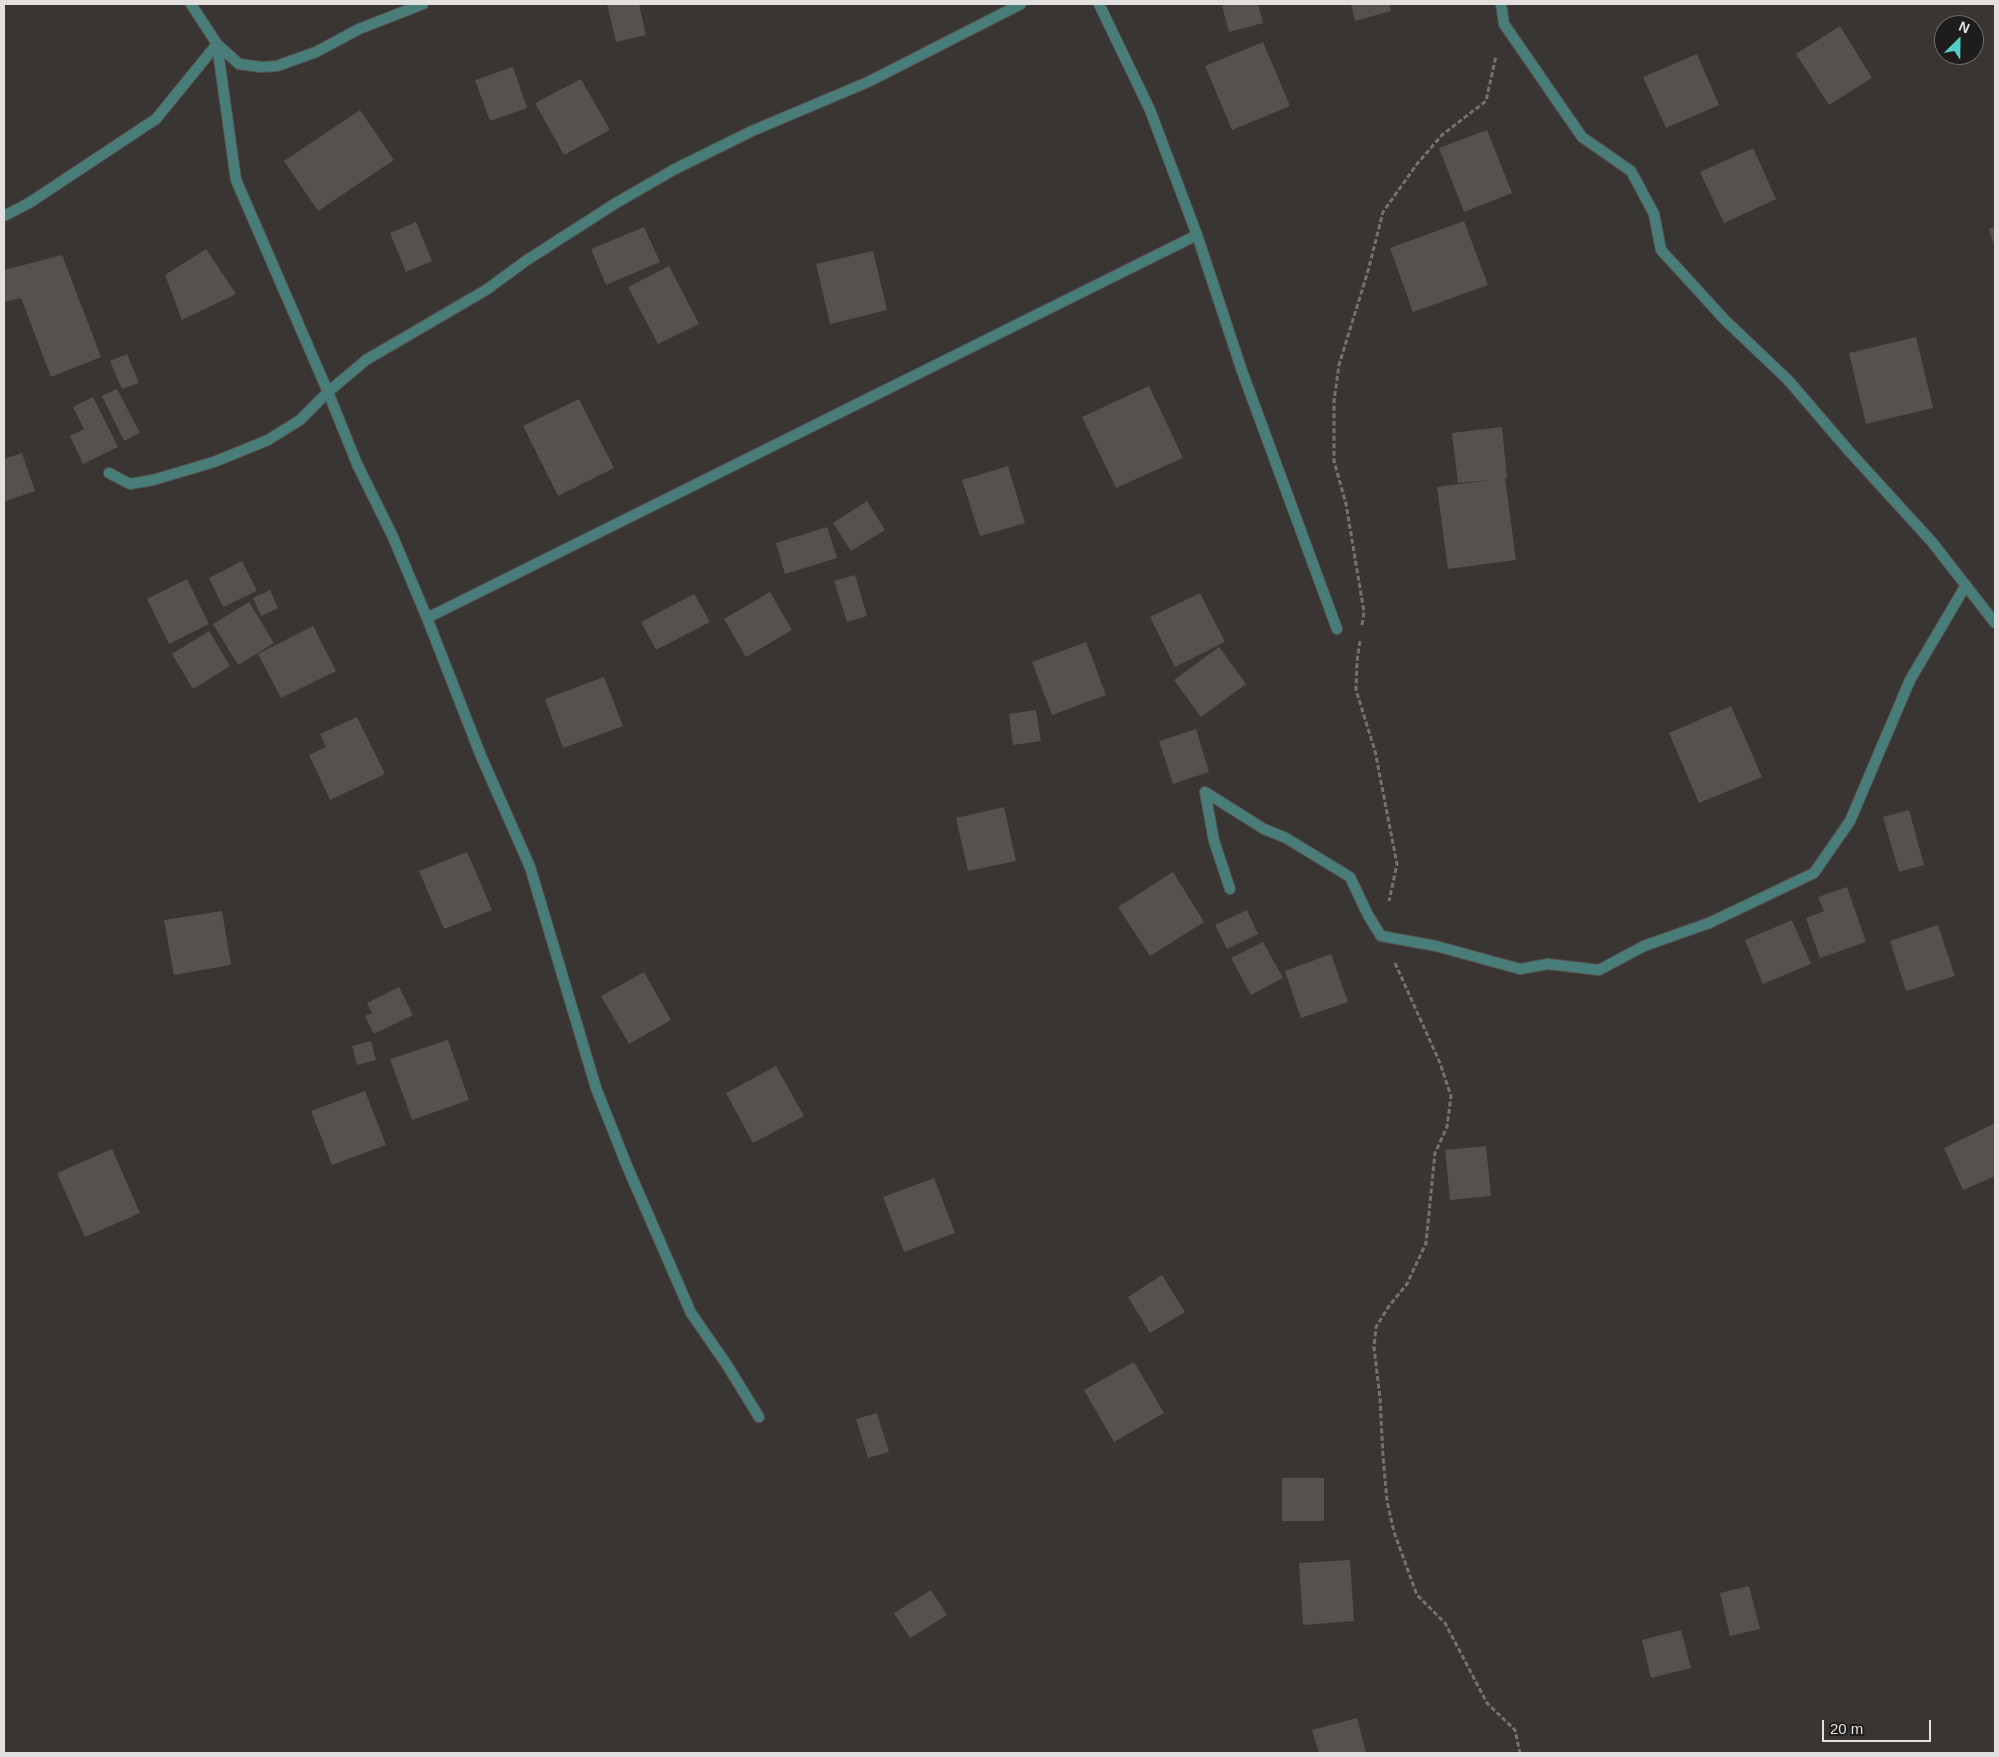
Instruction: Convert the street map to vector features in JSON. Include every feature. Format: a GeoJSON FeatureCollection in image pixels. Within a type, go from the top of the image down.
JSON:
{"type":"FeatureCollection","features":[{"type":"Feature","properties":{"kind":"street"},"geometry":{"type":"LineString","coordinates":[[191,4],[217,44],[239,64],[261,67],[277,66],[316,52],[359,29],[424,4]]}},
{"type":"Feature","properties":{"kind":"street"},"geometry":{"type":"LineString","coordinates":[[109,473],[130,484],[153,480],[214,462],[268,440],[300,420],[328,392],[366,360],[486,290],[526,260],[616,203],[675,169],[752,131],[868,82],[1021,4]]}},
{"type":"Feature","properties":{"kind":"street"},"geometry":{"type":"LineString","coordinates":[[1099,4],[1150,110],[1197,236],[1242,371],[1337,629]]}},
{"type":"Feature","properties":{"kind":"street"},"geometry":{"type":"LineString","coordinates":[[1501,4],[1504,24],[1582,136],[1631,170],[1654,214],[1661,250],[1725,320],[1788,380],[1849,451],[1932,542],[1995,623]]}},
{"type":"Feature","properties":{"kind":"street"},"geometry":{"type":"LineString","coordinates":[[4,216],[29,203],[156,119],[217,44]]}},
{"type":"Feature","properties":{"kind":"street"},"geometry":{"type":"LineString","coordinates":[[217,44],[236,180],[328,392],[357,464],[393,537],[481,756],[530,867],[596,1088],[628,1166],[691,1314],[727,1365],[759,1417]]}},
{"type":"Feature","properties":{"kind":"street"},"geometry":{"type":"LineString","coordinates":[[427,618],[1197,236]]}},
{"type":"Feature","properties":{"kind":"street"},"geometry":{"type":"LineString","coordinates":[[1230,889],[1214,840],[1205,792],[1264,829],[1286,838],[1350,877],[1368,915],[1382,936],[1436,946],[1520,969],[1548,964],[1599,970],[1644,946],[1709,923],[1814,873],[1850,822],[1910,680],[1966,585]]}},
{"type":"Feature","properties":{"kind":"path"},"geometry":{"type":"LineString","coordinates":[[1504,24],[1486,102],[1442,135],[1383,212],[1368,272],[1339,365],[1334,401],[1334,461],[1346,504],[1364,612],[1357,662],[1356,690],[1375,751],[1398,864],[1382,936],[1440,1063],[1451,1096],[1447,1126],[1434,1153],[1426,1243],[1407,1284],[1389,1306],[1376,1327],[1374,1347],[1380,1398],[1387,1501],[1394,1532],[1417,1595],[1444,1623],[1486,1703],[1515,1730],[1520,1753]]}},
{"type":"Feature","properties":{"kind":"building"},"geometry":{"type":"Polygon","coordinates":[[[607,4],[639,4],[646,35],[616,42],[607,4]]]}},
{"type":"Feature","properties":{"kind":"building"},"geometry":{"type":"Polygon","coordinates":[[[1229,4],[1258,4],[1263,23],[1229,32],[1222,6],[1229,4]]]}},
{"type":"Feature","properties":{"kind":"building"},"geometry":{"type":"Polygon","coordinates":[[[1351,4],[1389,4],[1391,11],[1355,21],[1351,4]]]}},
{"type":"Feature","properties":{"kind":"building"},"geometry":{"type":"Polygon","coordinates":[[[1840,26],[1872,78],[1829,105],[1796,54],[1840,26]]]}},
{"type":"Feature","properties":{"kind":"building"},"geometry":{"type":"Polygon","coordinates":[[[1263,42],[1290,106],[1232,130],[1205,66],[1263,42]]]}},
{"type":"Feature","properties":{"kind":"building"},"geometry":{"type":"Polygon","coordinates":[[[1697,54],[1719,105],[1666,128],[1643,77],[1697,54]]]}},
{"type":"Feature","properties":{"kind":"building"},"geometry":{"type":"Polygon","coordinates":[[[513,67],[527,108],[490,121],[475,80],[513,67]]]}},
{"type":"Feature","properties":{"kind":"building"},"geometry":{"type":"Polygon","coordinates":[[[581,79],[610,130],[564,155],[535,103],[581,79]]]}},
{"type":"Feature","properties":{"kind":"building"},"geometry":{"type":"Polygon","coordinates":[[[360,110],[394,160],[318,211],[284,161],[360,110]]]}},
{"type":"Feature","properties":{"kind":"building"},"geometry":{"type":"Polygon","coordinates":[[[1487,130],[1512,193],[1464,212],[1439,148],[1487,130]]]}},
{"type":"Feature","properties":{"kind":"building"},"geometry":{"type":"Polygon","coordinates":[[[1753,148],[1776,199],[1724,223],[1700,172],[1753,148]]]}},
{"type":"Feature","properties":{"kind":"building"},"geometry":{"type":"Polygon","coordinates":[[[1464,221],[1488,285],[1413,312],[1390,248],[1464,221]]]}},
{"type":"Feature","properties":{"kind":"building"},"geometry":{"type":"Polygon","coordinates":[[[416,222],[432,261],[406,272],[390,233],[416,222]]]}},
{"type":"Feature","properties":{"kind":"building"},"geometry":{"type":"Polygon","coordinates":[[[644,227],[660,262],[606,285],[591,249],[644,227]]]}},
{"type":"Feature","properties":{"kind":"building"},"geometry":{"type":"Polygon","coordinates":[[[1995,227],[1995,250],[1989,229],[1995,227]]]}},
{"type":"Feature","properties":{"kind":"building"},"geometry":{"type":"Polygon","coordinates":[[[206,249],[236,294],[182,320],[165,275],[206,249]]]}},
{"type":"Feature","properties":{"kind":"building"},"geometry":{"type":"Polygon","coordinates":[[[873,251],[887,310],[830,324],[816,264],[873,251]]]}},
{"type":"Feature","properties":{"kind":"building"},"geometry":{"type":"Polygon","coordinates":[[[62,255],[101,357],[51,377],[21,298],[4,302],[4,270],[62,255]]]}},
{"type":"Feature","properties":{"kind":"building"},"geometry":{"type":"Polygon","coordinates":[[[669,266],[699,324],[658,344],[628,287],[669,266]]]}},
{"type":"Feature","properties":{"kind":"building"},"geometry":{"type":"Polygon","coordinates":[[[1916,337],[1933,408],[1866,424],[1849,353],[1916,337]]]}},
{"type":"Feature","properties":{"kind":"building"},"geometry":{"type":"Polygon","coordinates":[[[127,354],[139,383],[122,389],[110,361],[127,354]]]}},
{"type":"Feature","properties":{"kind":"building"},"geometry":{"type":"Polygon","coordinates":[[[1149,386],[1183,458],[1116,488],[1082,417],[1149,386]]]}},
{"type":"Feature","properties":{"kind":"building"},"geometry":{"type":"Polygon","coordinates":[[[117,389],[140,433],[124,441],[102,396],[117,389]]]}},
{"type":"Feature","properties":{"kind":"building"},"geometry":{"type":"Polygon","coordinates":[[[93,397],[118,447],[83,464],[70,436],[84,429],[73,407],[93,397]]]}},
{"type":"Feature","properties":{"kind":"building"},"geometry":{"type":"Polygon","coordinates":[[[579,399],[614,468],[558,496],[523,426],[579,399]]]}},
{"type":"Feature","properties":{"kind":"building"},"geometry":{"type":"Polygon","coordinates":[[[1502,427],[1507,478],[1505,478],[1516,560],[1448,569],[1437,487],[1491,480],[1458,483],[1452,433],[1502,427]]]}},
{"type":"Feature","properties":{"kind":"building"},"geometry":{"type":"Polygon","coordinates":[[[22,453],[35,491],[4,502],[4,459],[22,453]]]}},
{"type":"Feature","properties":{"kind":"building"},"geometry":{"type":"Polygon","coordinates":[[[1008,466],[1025,523],[980,536],[962,480],[1008,466]]]}},
{"type":"Feature","properties":{"kind":"building"},"geometry":{"type":"Polygon","coordinates":[[[867,501],[885,530],[851,551],[833,523],[867,501]]]}},
{"type":"Feature","properties":{"kind":"building"},"geometry":{"type":"Polygon","coordinates":[[[827,527],[837,558],[785,574],[776,543],[827,527]]]}},
{"type":"Feature","properties":{"kind":"building"},"geometry":{"type":"Polygon","coordinates":[[[242,561],[257,591],[223,607],[209,578],[242,561]]]}},
{"type":"Feature","properties":{"kind":"building"},"geometry":{"type":"Polygon","coordinates":[[[855,575],[867,616],[847,622],[834,581],[855,575]]]}},
{"type":"Feature","properties":{"kind":"building"},"geometry":{"type":"Polygon","coordinates":[[[187,579],[209,624],[169,644],[147,599],[187,579]]]}},
{"type":"Feature","properties":{"kind":"building"},"geometry":{"type":"Polygon","coordinates":[[[270,590],[278,608],[261,616],[253,598],[270,590]]]}},
{"type":"Feature","properties":{"kind":"building"},"geometry":{"type":"Polygon","coordinates":[[[770,592],[792,630],[746,657],[724,619],[770,592]]]}},
{"type":"Feature","properties":{"kind":"building"},"geometry":{"type":"Polygon","coordinates":[[[1200,593],[1225,642],[1175,667],[1150,617],[1200,593]]]}},
{"type":"Feature","properties":{"kind":"building"},"geometry":{"type":"Polygon","coordinates":[[[694,594],[710,622],[656,650],[641,622],[694,594]]]}},
{"type":"Feature","properties":{"kind":"building"},"geometry":{"type":"Polygon","coordinates":[[[249,602],[274,643],[238,665],[213,624],[249,602]]]}},
{"type":"Feature","properties":{"kind":"building"},"geometry":{"type":"Polygon","coordinates":[[[313,626],[336,671],[281,698],[258,654],[313,626]]]}},
{"type":"Feature","properties":{"kind":"building"},"geometry":{"type":"Polygon","coordinates":[[[209,631],[230,666],[193,689],[172,654],[209,631]]]}},
{"type":"Feature","properties":{"kind":"building"},"geometry":{"type":"Polygon","coordinates":[[[1086,642],[1106,695],[1052,715],[1032,662],[1086,642]]]}},
{"type":"Feature","properties":{"kind":"building"},"geometry":{"type":"Polygon","coordinates":[[[1219,647],[1246,684],[1201,717],[1174,680],[1219,647]]]}},
{"type":"Feature","properties":{"kind":"building"},"geometry":{"type":"Polygon","coordinates":[[[604,677],[623,726],[563,748],[545,699],[604,677]]]}},
{"type":"Feature","properties":{"kind":"building"},"geometry":{"type":"Polygon","coordinates":[[[1731,706],[1762,777],[1699,803],[1669,733],[1731,706]]]}},
{"type":"Feature","properties":{"kind":"building"},"geometry":{"type":"Polygon","coordinates":[[[1036,710],[1041,741],[1013,745],[1009,714],[1036,710]]]}},
{"type":"Feature","properties":{"kind":"building"},"geometry":{"type":"Polygon","coordinates":[[[357,717],[385,774],[330,800],[309,755],[326,747],[320,734],[357,717]]]}},
{"type":"Feature","properties":{"kind":"building"},"geometry":{"type":"Polygon","coordinates":[[[1196,729],[1209,772],[1173,784],[1159,741],[1196,729]]]}},
{"type":"Feature","properties":{"kind":"building"},"geometry":{"type":"Polygon","coordinates":[[[1004,807],[1016,861],[968,871],[956,818],[1004,807]]]}},
{"type":"Feature","properties":{"kind":"building"},"geometry":{"type":"Polygon","coordinates":[[[1909,810],[1924,865],[1899,872],[1883,817],[1909,810]]]}},
{"type":"Feature","properties":{"kind":"building"},"geometry":{"type":"Polygon","coordinates":[[[467,852],[492,910],[444,929],[419,871],[467,852]]]}},
{"type":"Feature","properties":{"kind":"building"},"geometry":{"type":"Polygon","coordinates":[[[1173,872],[1204,922],[1150,956],[1118,907],[1173,872]]]}},
{"type":"Feature","properties":{"kind":"building"},"geometry":{"type":"Polygon","coordinates":[[[1847,887],[1866,942],[1820,958],[1806,918],[1824,911],[1818,897],[1847,887]]]}},
{"type":"Feature","properties":{"kind":"building"},"geometry":{"type":"Polygon","coordinates":[[[1247,910],[1258,934],[1227,949],[1215,925],[1247,910]]]}},
{"type":"Feature","properties":{"kind":"building"},"geometry":{"type":"Polygon","coordinates":[[[222,911],[231,965],[174,975],[164,920],[222,911]]]}},
{"type":"Feature","properties":{"kind":"building"},"geometry":{"type":"Polygon","coordinates":[[[1792,920],[1811,964],[1763,984],[1745,940],[1792,920]]]}},
{"type":"Feature","properties":{"kind":"building"},"geometry":{"type":"Polygon","coordinates":[[[1938,925],[1955,976],[1906,991],[1890,941],[1938,925]]]}},
{"type":"Feature","properties":{"kind":"building"},"geometry":{"type":"Polygon","coordinates":[[[1263,942],[1283,978],[1251,995],[1231,958],[1263,942]]]}},
{"type":"Feature","properties":{"kind":"building"},"geometry":{"type":"Polygon","coordinates":[[[1331,954],[1348,1002],[1301,1018],[1285,971],[1331,954]]]}},
{"type":"Feature","properties":{"kind":"building"},"geometry":{"type":"Polygon","coordinates":[[[644,972],[671,1020],[629,1044],[601,996],[644,972]]]}},
{"type":"Feature","properties":{"kind":"building"},"geometry":{"type":"Polygon","coordinates":[[[399,987],[413,1015],[374,1034],[365,1016],[372,1013],[367,1003],[399,987]]]}},
{"type":"Feature","properties":{"kind":"building"},"geometry":{"type":"Polygon","coordinates":[[[448,1040],[469,1100],[412,1120],[390,1059],[448,1040]]]}},
{"type":"Feature","properties":{"kind":"building"},"geometry":{"type":"Polygon","coordinates":[[[371,1041],[376,1060],[357,1065],[352,1046],[371,1041]]]}},
{"type":"Feature","properties":{"kind":"building"},"geometry":{"type":"Polygon","coordinates":[[[776,1066],[804,1116],[753,1143],[726,1093],[776,1066]]]}},
{"type":"Feature","properties":{"kind":"building"},"geometry":{"type":"Polygon","coordinates":[[[365,1091],[386,1145],[332,1165],[311,1111],[365,1091]]]}},
{"type":"Feature","properties":{"kind":"building"},"geometry":{"type":"Polygon","coordinates":[[[1995,1123],[1995,1176],[1963,1190],[1944,1148],[1995,1123]]]}},
{"type":"Feature","properties":{"kind":"building"},"geometry":{"type":"Polygon","coordinates":[[[1486,1146],[1491,1196],[1450,1200],[1445,1150],[1486,1146]]]}},
{"type":"Feature","properties":{"kind":"building"},"geometry":{"type":"Polygon","coordinates":[[[112,1149],[140,1213],[85,1237],[57,1173],[112,1149]]]}},
{"type":"Feature","properties":{"kind":"building"},"geometry":{"type":"Polygon","coordinates":[[[934,1178],[955,1233],[904,1252],[883,1197],[934,1178]]]}},
{"type":"Feature","properties":{"kind":"building"},"geometry":{"type":"Polygon","coordinates":[[[1162,1275],[1185,1312],[1150,1333],[1128,1297],[1162,1275]]]}},
{"type":"Feature","properties":{"kind":"building"},"geometry":{"type":"Polygon","coordinates":[[[1134,1362],[1164,1413],[1114,1442],[1084,1390],[1134,1362]]]}},
{"type":"Feature","properties":{"kind":"building"},"geometry":{"type":"Polygon","coordinates":[[[877,1413],[889,1452],[868,1458],[856,1419],[877,1413]]]}},
{"type":"Feature","properties":{"kind":"building"},"geometry":{"type":"Polygon","coordinates":[[[1282,1478],[1324,1478],[1324,1521],[1282,1521],[1282,1478]]]}},
{"type":"Feature","properties":{"kind":"building"},"geometry":{"type":"Polygon","coordinates":[[[1350,1560],[1354,1621],[1303,1625],[1299,1563],[1350,1560]]]}},
{"type":"Feature","properties":{"kind":"building"},"geometry":{"type":"Polygon","coordinates":[[[1749,1586],[1760,1629],[1730,1636],[1720,1593],[1749,1586]]]}},
{"type":"Feature","properties":{"kind":"building"},"geometry":{"type":"Polygon","coordinates":[[[931,1590],[947,1615],[910,1638],[894,1613],[931,1590]]]}},
{"type":"Feature","properties":{"kind":"building"},"geometry":{"type":"Polygon","coordinates":[[[1681,1630],[1691,1668],[1651,1678],[1642,1640],[1681,1630]]]}},
{"type":"Feature","properties":{"kind":"building"},"geometry":{"type":"Polygon","coordinates":[[[1357,1718],[1366,1753],[1319,1753],[1312,1730],[1357,1718]]]}}]}
